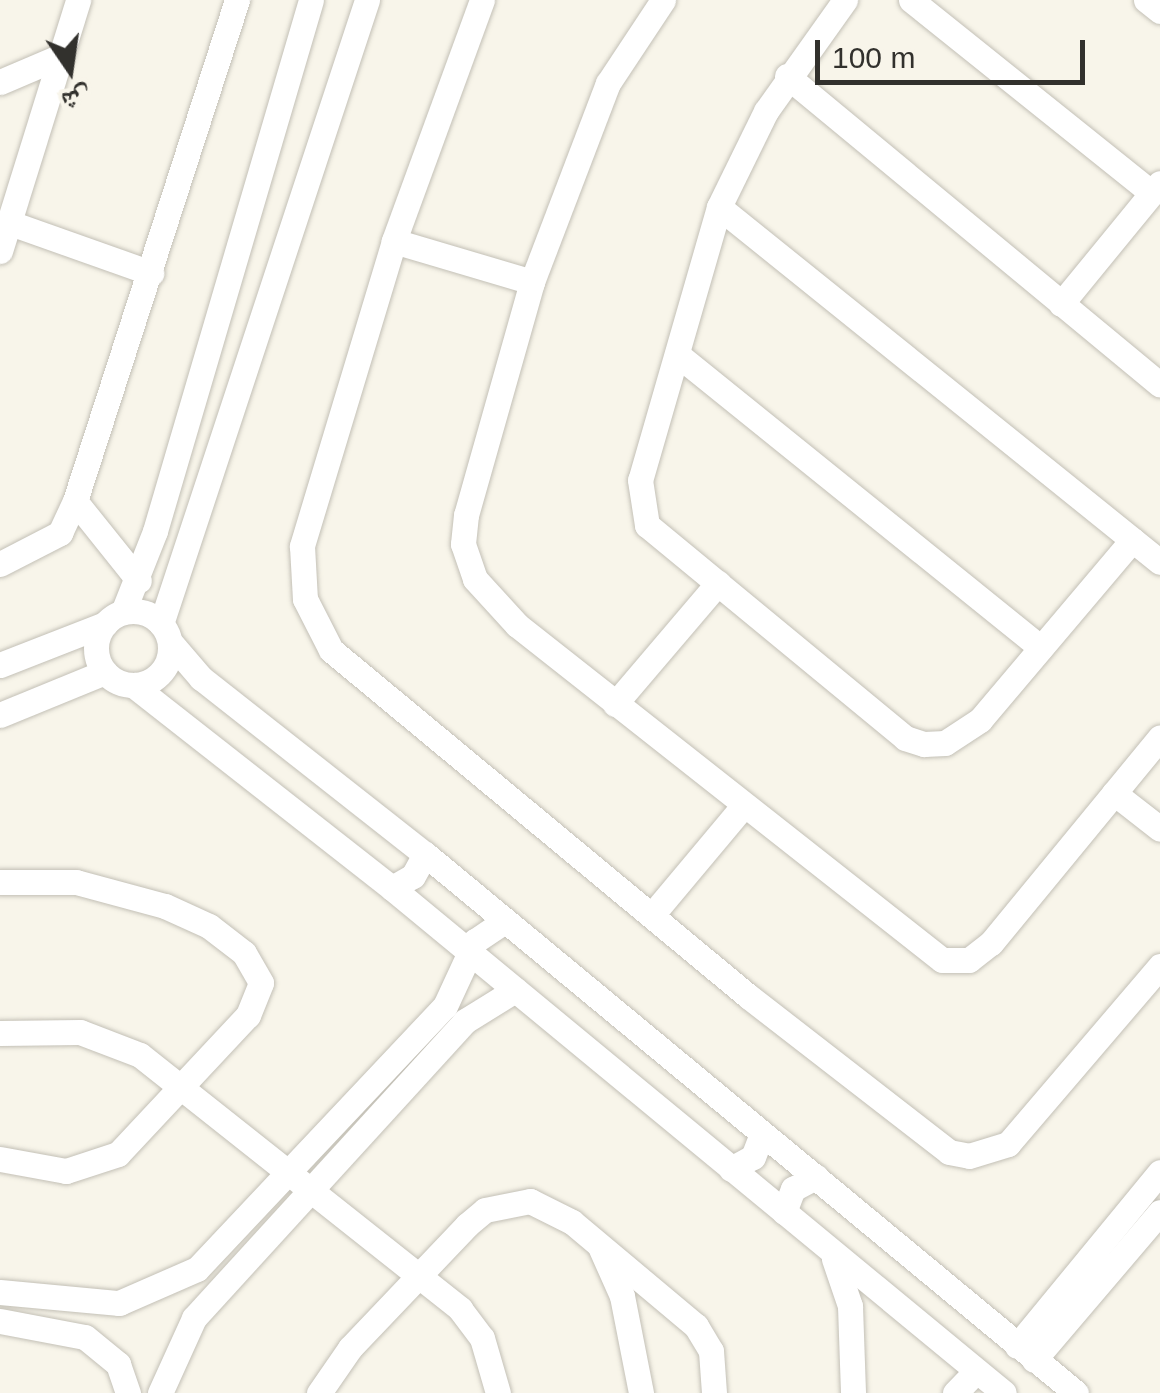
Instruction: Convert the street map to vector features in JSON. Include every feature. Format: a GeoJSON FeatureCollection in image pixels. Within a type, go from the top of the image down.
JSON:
{"type":"FeatureCollection","features":[{"type":"Feature","properties":{"kind":"street"},"geometry":{"type":"LineString","coordinates":[[0,251],[78,0]]}},
{"type":"Feature","properties":{"kind":"street"},"geometry":{"type":"LineString","coordinates":[[0,564],[60,533],[75,501],[237,0]]}},
{"type":"Feature","properties":{"kind":"street"},"geometry":{"type":"LineString","coordinates":[[105,672],[96,642],[138,581],[312,0]]}},
{"type":"Feature","properties":{"kind":"street"},"geometry":{"type":"LineString","coordinates":[[133,685],[161,672],[166,633],[367,0]]}},
{"type":"Feature","properties":{"kind":"street"},"geometry":{"type":"LineString","coordinates":[[482,0],[394,241],[302,546],[305,600],[331,650],[931,1142],[970,1156],[990,1153],[1016,1137],[1160,966]]}},
{"type":"Feature","properties":{"kind":"street"},"geometry":{"type":"LineString","coordinates":[[663,0],[608,83],[532,282],[466,515],[466,562],[516,625],[942,960],[969,960],[990,943],[1160,737]]}},
{"type":"Feature","properties":{"kind":"street"},"geometry":{"type":"LineString","coordinates":[[845,0],[786,76],[719,207],[640,480],[640,510],[647,524],[905,738],[924,744],[965,735],[1132,540]]}},
{"type":"Feature","properties":{"kind":"street"},"geometry":{"type":"LineString","coordinates":[[911,0],[1156,188],[1061,304]]}},
{"type":"Feature","properties":{"kind":"street"},"geometry":{"type":"LineString","coordinates":[[1146,0],[1160,12]]}},
{"type":"Feature","properties":{"kind":"street"},"geometry":{"type":"LineString","coordinates":[[0,82],[62,56]]}},
{"type":"Feature","properties":{"kind":"street"},"geometry":{"type":"LineString","coordinates":[[786,76],[1160,385]]}},
{"type":"Feature","properties":{"kind":"street"},"geometry":{"type":"LineString","coordinates":[[719,207],[1160,562]]}},
{"type":"Feature","properties":{"kind":"street"},"geometry":{"type":"LineString","coordinates":[[10,223],[151,273]]}},
{"type":"Feature","properties":{"kind":"street"},"geometry":{"type":"LineString","coordinates":[[394,241],[532,282]]}},
{"type":"Feature","properties":{"kind":"street"},"geometry":{"type":"LineString","coordinates":[[678,355],[1040,648]]}},
{"type":"Feature","properties":{"kind":"street"},"geometry":{"type":"LineString","coordinates":[[75,501],[138,581]]}},
{"type":"Feature","properties":{"kind":"street"},"geometry":{"type":"LineString","coordinates":[[615,704],[718,583]]}},
{"type":"Feature","properties":{"kind":"street"},"geometry":{"type":"LineString","coordinates":[[0,665],[114,618],[144,612],[201,678],[506,921],[1076,1393]]}},
{"type":"Feature","properties":{"kind":"street"},"geometry":{"type":"LineString","coordinates":[[0,715],[105,672],[133,685],[392,888],[784,1212],[834,1259],[1004,1393]]}},
{"type":"Feature","properties":{"kind":"street"},"geometry":{"type":"LineString","coordinates":[[1114,793],[1160,829]]}},
{"type":"Feature","properties":{"kind":"street"},"geometry":{"type":"LineString","coordinates":[[652,915],[744,805]]}},
{"type":"Feature","properties":{"kind":"street"},"geometry":{"type":"LineString","coordinates":[[392,888],[413,876],[424,854]]}},
{"type":"Feature","properties":{"kind":"street"},"geometry":{"type":"LineString","coordinates":[[0,882],[76,882],[122,891],[209,926],[256,966],[258,1001],[182,1089],[118,1154],[93,1166],[66,1171],[0,1159]]}},
{"type":"Feature","properties":{"kind":"street"},"geometry":{"type":"LineString","coordinates":[[160,1393],[194,1318],[445,1006],[483,931],[506,921]]}},
{"type":"Feature","properties":{"kind":"street"},"geometry":{"type":"LineString","coordinates":[[0,1292],[90,1306],[118,1304],[173,1285],[300,1182],[465,1021],[515,990]]}},
{"type":"Feature","properties":{"kind":"street"},"geometry":{"type":"LineString","coordinates":[[0,1032],[80,1032],[140,1055],[460,1309],[482,1338],[498,1393]]}},
{"type":"Feature","properties":{"kind":"street"},"geometry":{"type":"LineString","coordinates":[[731,1169],[753,1157],[762,1134]]}},
{"type":"Feature","properties":{"kind":"street"},"geometry":{"type":"LineString","coordinates":[[1026,1353],[1087,1279],[1160,1172]]}},
{"type":"Feature","properties":{"kind":"street"},"geometry":{"type":"LineString","coordinates":[[784,1212],[794,1189],[816,1177]]}},
{"type":"Feature","properties":{"kind":"street"},"geometry":{"type":"LineString","coordinates":[[320,1393],[350,1348],[418,1276],[485,1210],[507,1202],[553,1208],[696,1326],[712,1351],[714,1393]]}},
{"type":"Feature","properties":{"kind":"street"},"geometry":{"type":"LineString","coordinates":[[1087,1279],[1160,1212]]}},
{"type":"Feature","properties":{"kind":"street"},"geometry":{"type":"LineString","coordinates":[[600,1247],[622,1296],[641,1393]]}},
{"type":"Feature","properties":{"kind":"street"},"geometry":{"type":"LineString","coordinates":[[834,1259],[850,1306],[853,1393]]}},
{"type":"Feature","properties":{"kind":"street"},"geometry":{"type":"LineString","coordinates":[[85,1337],[90,1306]]}},
{"type":"Feature","properties":{"kind":"street"},"geometry":{"type":"LineString","coordinates":[[0,1321],[85,1337],[118,1364],[128,1393]]}},
{"type":"Feature","properties":{"kind":"street"},"geometry":{"type":"LineString","coordinates":[[956,1393],[976,1371]]}}]}
